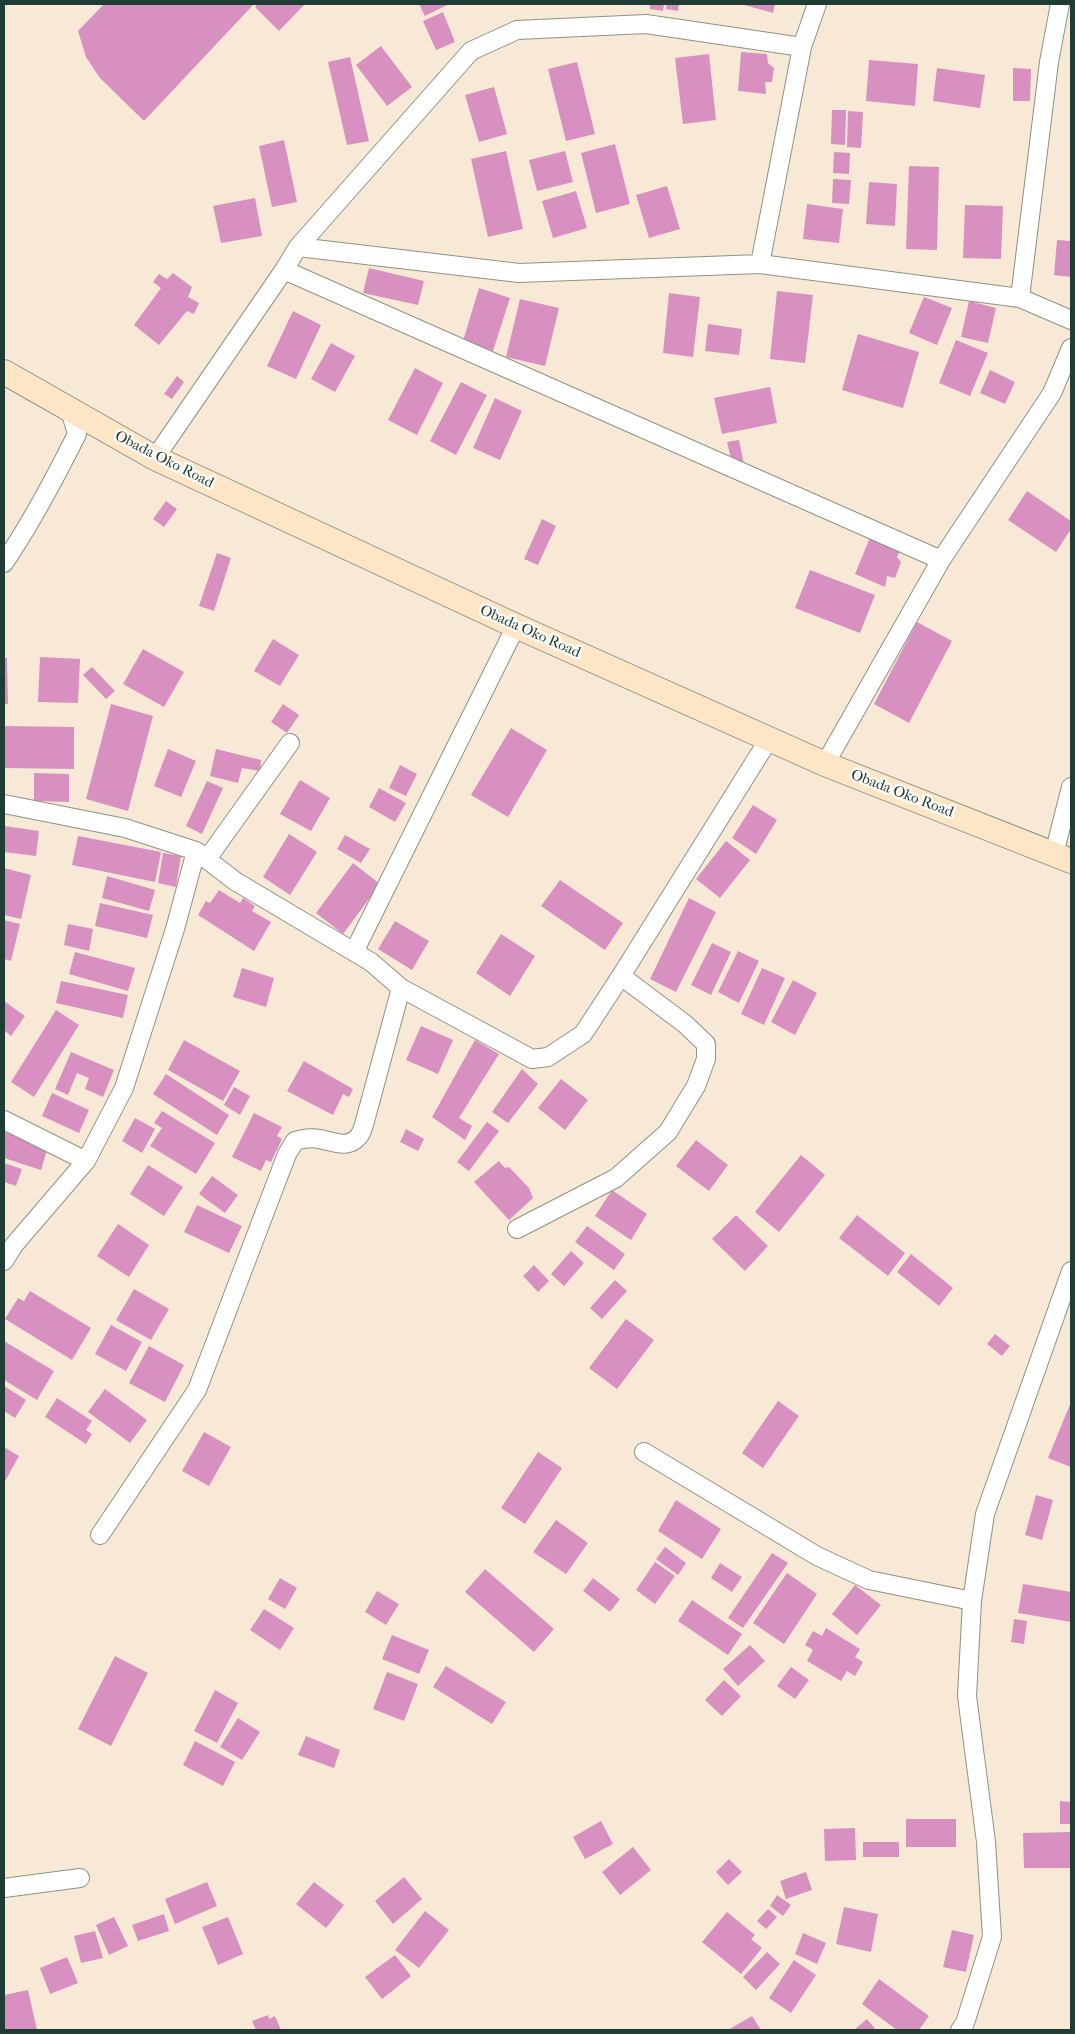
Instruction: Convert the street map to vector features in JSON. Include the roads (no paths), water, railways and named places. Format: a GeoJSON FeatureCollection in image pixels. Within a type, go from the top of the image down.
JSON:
{"type":"FeatureCollection","features":[{"type":"Feature","properties":{"kind":"main road","name":"Obada Oko Road"},"geometry":{"type":"LineString","coordinates":[[4,372],[155,458],[516,626],[825,764],[1063,858]]}},
{"type":"Feature","properties":{"kind":"street"},"geometry":{"type":"LineString","coordinates":[[760,264],[802,47],[817,4]]}},
{"type":"Feature","properties":{"kind":"street"},"geometry":{"type":"LineString","coordinates":[[1020,298],[1049,62],[1060,4]]}},
{"type":"Feature","properties":{"kind":"street"},"geometry":{"type":"LineString","coordinates":[[155,458],[298,247],[472,51],[517,30],[646,24],[802,47]]}},
{"type":"Feature","properties":{"kind":"street"},"geometry":{"type":"LineString","coordinates":[[298,247],[519,273],[760,264],[1020,298],[1071,320]]}},
{"type":"Feature","properties":{"kind":"street"},"geometry":{"type":"LineString","coordinates":[[284,270],[940,560]]}},
{"type":"Feature","properties":{"kind":"street"},"geometry":{"type":"LineString","coordinates":[[825,764],[940,560],[1052,393],[1071,348]]}},
{"type":"Feature","properties":{"kind":"street"},"geometry":{"type":"LineString","coordinates":[[4,563],[52,484],[77,434],[70,410]]}},
{"type":"Feature","properties":{"kind":"street"},"geometry":{"type":"LineString","coordinates":[[354,952],[516,626]]}},
{"type":"Feature","properties":{"kind":"street"},"geometry":{"type":"LineString","coordinates":[[4,804],[125,828],[201,855],[235,881],[371,962],[401,988],[532,1059],[548,1057],[583,1034],[769,739]]}},
{"type":"Feature","properties":{"kind":"street"},"geometry":{"type":"LineString","coordinates":[[4,1261],[14,1246],[86,1161],[124,1088],[201,855],[290,743]]}},
{"type":"Feature","properties":{"kind":"street"},"geometry":{"type":"LineString","coordinates":[[1063,858],[1071,787]]}},
{"type":"Feature","properties":{"kind":"street"},"geometry":{"type":"LineString","coordinates":[[517,1229],[616,1178],[668,1132],[696,1086],[706,1059],[706,1044],[685,1024],[621,976]]}},
{"type":"Feature","properties":{"kind":"street"},"geometry":{"type":"LineString","coordinates":[[100,1535],[197,1390],[287,1154],[295,1141],[305,1138],[347,1144],[359,1136],[365,1121],[401,988]]}},
{"type":"Feature","properties":{"kind":"street"},"geometry":{"type":"LineString","coordinates":[[4,1120],[86,1161]]}},
{"type":"Feature","properties":{"kind":"street"},"geometry":{"type":"LineString","coordinates":[[960,2030],[965,2023],[992,1937],[986,1842],[967,1696],[972,1601],[985,1514],[1071,1271]]}},
{"type":"Feature","properties":{"kind":"street"},"geometry":{"type":"LineString","coordinates":[[644,1452],[817,1556],[869,1580],[972,1601]]}},
{"type":"Feature","properties":{"kind":"street"},"geometry":{"type":"LineString","coordinates":[[4,1888],[80,1878]]}}]}
